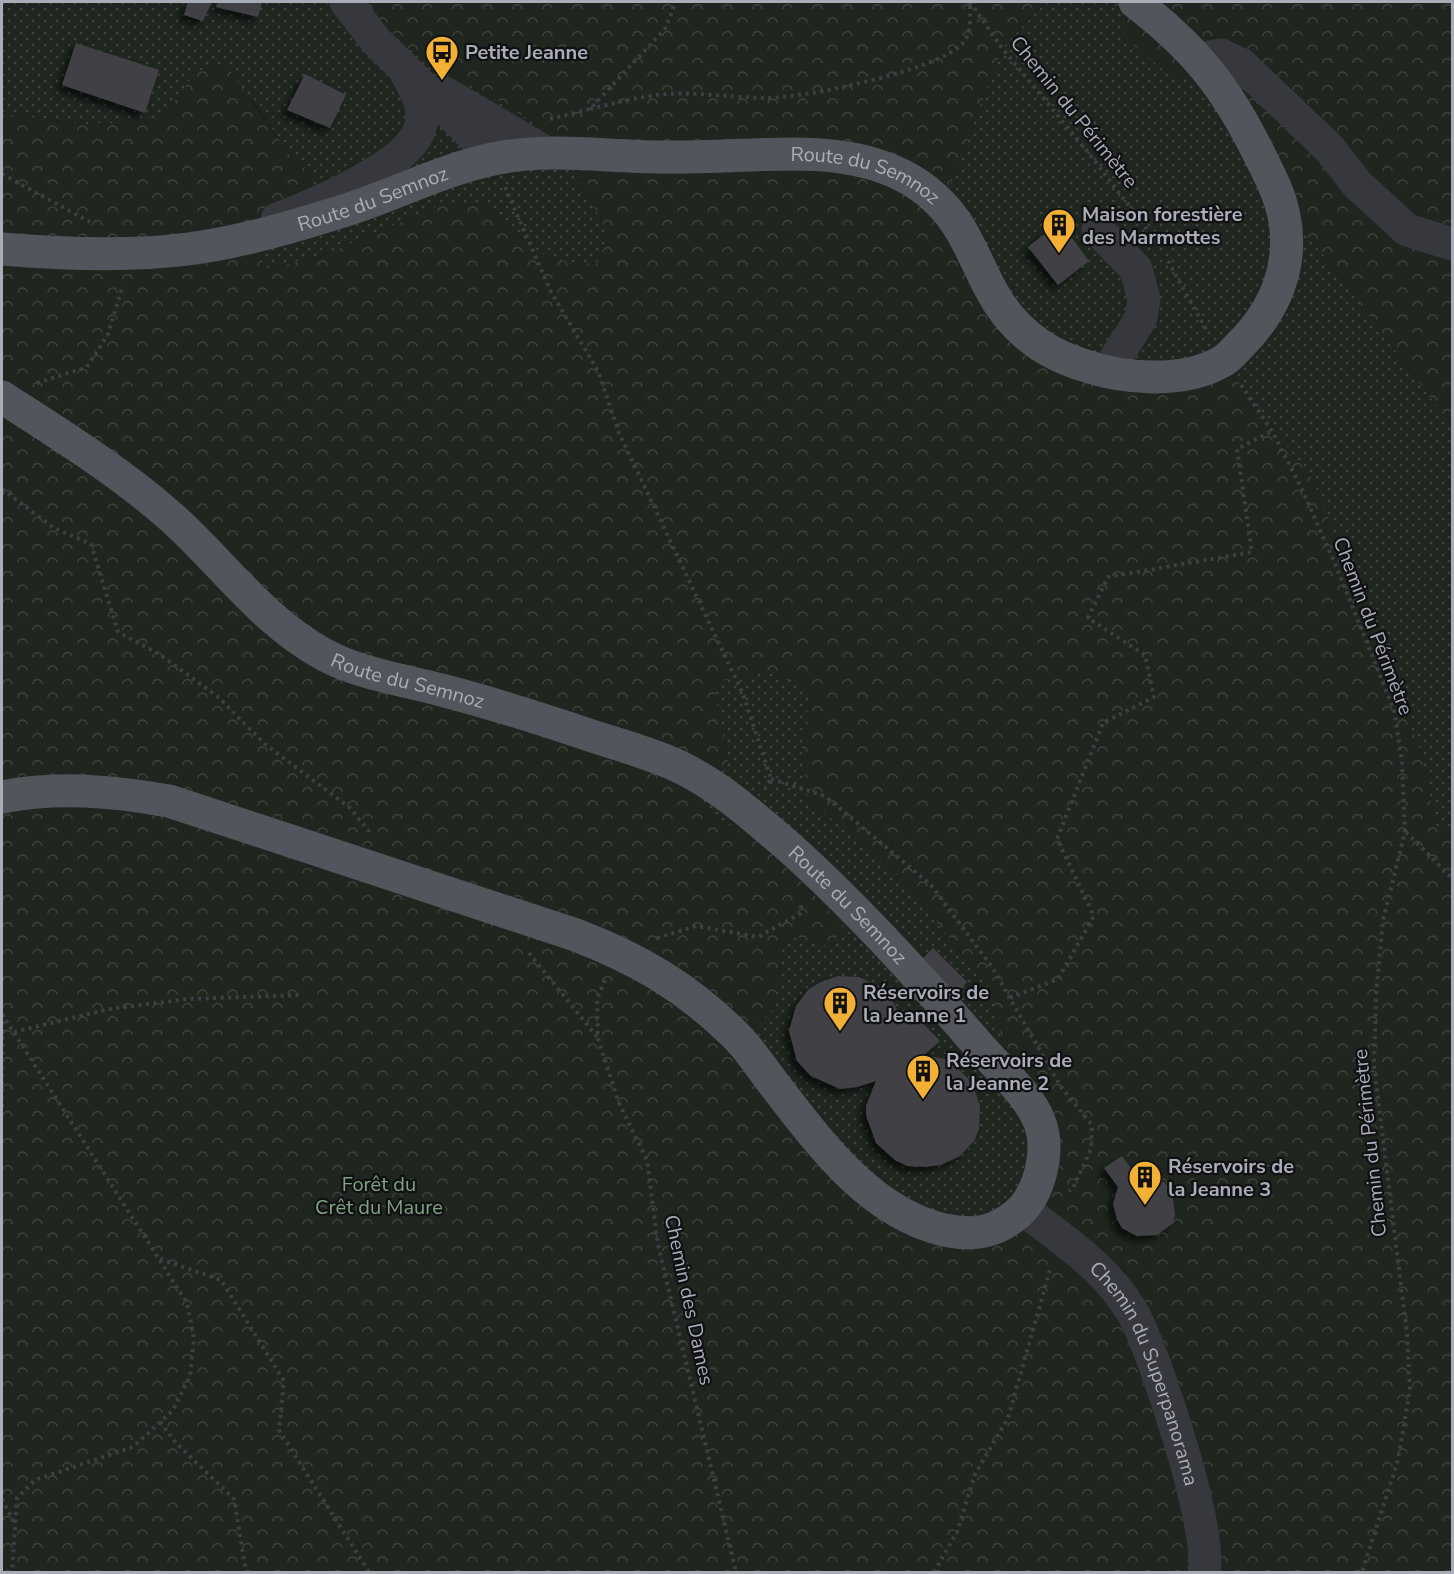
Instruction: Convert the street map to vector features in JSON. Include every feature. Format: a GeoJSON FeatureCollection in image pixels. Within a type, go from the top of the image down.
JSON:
{"type":"FeatureCollection","features":[{"type":"Feature","properties":{"kind":"main road","name":"Route du Semnoz"},"geometry":{"type":"LineString","coordinates":[[2,249],[116,254],[208,246],[279,230],[349,209],[429,177],[492,159],[547,153],[656,157],[824,154],[864,160],[881,166],[913,182],[942,205],[969,243],[992,292],[1017,327],[1037,345],[1055,355],[1107,372],[1174,376],[1224,361],[1261,324],[1284,272],[1287,247],[1284,215],[1275,187],[1244,122],[1218,81],[1170,29],[1135,2]]}},
{"type":"Feature","properties":{"kind":"main road","name":"Route du Semnoz"},"geometry":{"type":"LineString","coordinates":[[2,797],[37,791],[82,790],[123,793],[169,801],[618,951],[674,983],[738,1037],[827,1148],[861,1184],[890,1208],[916,1221],[946,1230],[970,1233],[988,1232],[1028,1213],[1041,1171],[1044,1148],[1041,1124],[1027,1101],[934,993],[840,894],[749,812],[716,787],[657,757],[504,707],[365,670],[320,652],[281,626],[246,594],[174,519],[142,493],[8,401]]}},
{"type":"Feature","properties":{"kind":"street"},"geometry":{"type":"LineString","coordinates":[[346,2],[376,41],[406,73],[478,141],[492,159]]}},
{"type":"Feature","properties":{"kind":"street"},"geometry":{"type":"LineString","coordinates":[[1200,59],[1221,55],[1242,65],[1329,148],[1357,184],[1407,230],[1452,244]]}},
{"type":"Feature","properties":{"kind":"street"},"geometry":{"type":"LineString","coordinates":[[406,73],[547,153]]}},
{"type":"Feature","properties":{"kind":"street"},"geometry":{"type":"LineString","coordinates":[[208,246],[300,210],[353,184],[387,164],[408,147],[418,133],[421,98],[406,73]]}},
{"type":"Feature","properties":{"kind":"street"},"geometry":{"type":"LineString","coordinates":[[353,184],[424,164],[463,158],[492,159]]}},
{"type":"Feature","properties":{"kind":"street"},"geometry":{"type":"LineString","coordinates":[[1098,230],[1136,269],[1144,299],[1141,318],[1130,340],[1107,372]]}},
{"type":"Feature","properties":{"kind":"street","name":"Chemin du Superpanorama"},"geometry":{"type":"LineString","coordinates":[[1028,1213],[1076,1248],[1116,1289],[1137,1320],[1190,1481],[1200,1523],[1204,1572]]}},
{"type":"Feature","properties":{"kind":"path"},"geometry":{"type":"LineString","coordinates":[[590,109],[665,29],[676,2]]}},
{"type":"Feature","properties":{"kind":"path"},"geometry":{"type":"LineString","coordinates":[[509,130],[590,109],[664,94],[704,92],[768,98],[798,96],[832,90],[893,74],[956,50],[968,33],[970,2]]}},
{"type":"Feature","properties":{"kind":"path","name":"Chemin du Périmètre"},"geometry":{"type":"LineString","coordinates":[[970,2],[1002,48],[1087,151],[1161,249]]}},
{"type":"Feature","properties":{"kind":"path"},"geometry":{"type":"LineString","coordinates":[[492,159],[551,291],[598,371],[619,433],[743,694],[771,778]]}},
{"type":"Feature","properties":{"kind":"path"},"geometry":{"type":"LineString","coordinates":[[2,174],[96,225]]}},
{"type":"Feature","properties":{"kind":"path"},"geometry":{"type":"LineString","coordinates":[[8,401],[37,383],[87,367],[108,334],[126,276],[157,252]]}},
{"type":"Feature","properties":{"kind":"path","name":"Chemin du Périmètre"},"geometry":{"type":"LineString","coordinates":[[1166,258],[1224,361],[1272,430],[1301,487],[1336,566],[1394,711],[1402,760],[1405,831],[1383,920],[1376,996],[1374,1066],[1407,1334],[1410,1389],[1398,1460],[1362,1572]]}},
{"type":"Feature","properties":{"kind":"path"},"geometry":{"type":"LineString","coordinates":[[1010,998],[1058,979],[1094,916],[1057,839],[1103,723],[1154,697],[1145,655],[1088,618],[1108,577],[1252,552],[1237,450],[1272,430]]}},
{"type":"Feature","properties":{"kind":"path"},"geometry":{"type":"LineString","coordinates":[[2,489],[54,528],[92,544],[118,632],[159,654],[217,696],[265,744],[350,808],[406,880]]}},
{"type":"Feature","properties":{"kind":"path"},"geometry":{"type":"LineString","coordinates":[[749,812],[771,778]]}},
{"type":"Feature","properties":{"kind":"path"},"geometry":{"type":"LineString","coordinates":[[771,778],[825,796],[931,885],[992,967],[1060,1087],[1092,1125],[1091,1149],[1073,1188],[1028,1213]]}},
{"type":"Feature","properties":{"kind":"path"},"geometry":{"type":"LineString","coordinates":[[1405,831],[1452,878]]}},
{"type":"Feature","properties":{"kind":"path"},"geometry":{"type":"LineString","coordinates":[[618,951],[696,926],[758,937],[800,914],[810,866]]}},
{"type":"Feature","properties":{"kind":"path","name":"Chemin des Dames"},"geometry":{"type":"LineString","coordinates":[[523,946],[598,1039]]}},
{"type":"Feature","properties":{"kind":"path","name":"Chemin des Dames"},"geometry":{"type":"LineString","coordinates":[[618,951],[597,999],[598,1039],[619,1103],[647,1160],[658,1245],[736,1572]]}},
{"type":"Feature","properties":{"kind":"path"},"geometry":{"type":"LineString","coordinates":[[14,1032],[110,1009],[188,999],[302,995]]}},
{"type":"Feature","properties":{"kind":"path"},"geometry":{"type":"LineString","coordinates":[[2,1014],[187,1303],[194,1338],[190,1376],[172,1410],[133,1447],[35,1480],[17,1498],[12,1572]]}},
{"type":"Feature","properties":{"kind":"path"},"geometry":{"type":"LineString","coordinates":[[2,1014],[2,1107]]}},
{"type":"Feature","properties":{"kind":"path"},"geometry":{"type":"LineString","coordinates":[[934,1572],[957,1532],[975,1474],[1008,1418],[1052,1261],[1076,1248]]}},
{"type":"Feature","properties":{"kind":"path"},"geometry":{"type":"LineString","coordinates":[[160,1259],[221,1280],[284,1381],[279,1430],[369,1572]]}},
{"type":"Feature","properties":{"kind":"path"},"geometry":{"type":"LineString","coordinates":[[160,1422],[176,1443],[234,1499],[246,1572]]}},
{"type":"Feature","properties":{"kind":"path"},"geometry":{"type":"LineString","coordinates":[[2,1499],[14,1523]]}},
{"type":"Feature","properties":{"kind":"green space"},"geometry":{"type":"Polygon","coordinates":[[[2,2],[364,2],[409,49],[544,128],[600,217],[608,240],[596,264],[550,260],[509,229],[489,205],[442,204],[329,253],[268,269],[242,230],[310,172],[289,154],[253,101],[197,71],[159,121],[86,124],[2,114],[2,2]]]}},
{"type":"Feature","properties":{"kind":"green space","name":"Forêt du Crêt du Maure"},"geometry":{"type":"Polygon","coordinates":[[[364,2],[1046,2],[1002,48],[943,205],[992,292],[1081,365],[1224,361],[1313,480],[1420,749],[1437,828],[1452,832],[1452,1572],[2,1572],[2,114],[86,124],[159,121],[197,71],[225,63],[289,154],[310,172],[313,191],[242,230],[268,269],[329,253],[442,204],[489,205],[509,229],[550,260],[596,264],[608,240],[600,217],[544,128],[409,49],[376,18],[364,2]],[[768,671],[713,683],[728,762],[699,808],[756,840],[798,878],[846,929],[827,946],[794,936],[782,948],[774,1008],[730,1052],[901,1228],[1033,1216],[1038,1094],[1003,1044],[991,991],[900,876],[808,799],[802,747],[811,690],[768,671]]]}},
{"type":"Feature","properties":{"kind":"green space"},"geometry":{"type":"Polygon","coordinates":[[[1046,2],[1110,2],[1124,12],[1180,84],[1187,69],[1224,112],[1259,184],[1323,254],[1452,426],[1452,832],[1437,829],[1420,749],[1248,396],[1224,361],[1205,368],[1055,355],[942,205],[1002,48],[1046,2]]]}},
{"type":"Feature","properties":{"kind":"green space"},"geometry":{"type":"Polygon","coordinates":[[[1110,2],[1452,2],[1452,426],[1323,254],[1259,184],[1224,112],[1187,70],[1180,84],[1124,37],[1124,12],[1110,2]]]}},
{"type":"Feature","properties":{"kind":"green space"},"geometry":{"type":"Polygon","coordinates":[[[768,671],[811,690],[802,747],[808,799],[900,876],[991,991],[1003,1044],[1038,1094],[1033,1216],[953,1241],[730,1053],[774,1008],[782,948],[794,936],[845,929],[798,878],[756,840],[699,808],[728,762],[713,683],[768,671]]]}},
{"type":"Feature","properties":{"kind":"building"},"geometry":{"type":"Polygon","coordinates":[[[188,2],[212,2],[203,21],[184,15],[188,2]]]}},
{"type":"Feature","properties":{"kind":"building"},"geometry":{"type":"Polygon","coordinates":[[[218,2],[262,2],[258,17],[216,7],[218,2]]]}},
{"type":"Feature","properties":{"kind":"building"},"geometry":{"type":"Polygon","coordinates":[[[76,43],[159,70],[145,113],[62,85],[76,43]]]}},
{"type":"Feature","properties":{"kind":"building"},"geometry":{"type":"Polygon","coordinates":[[[305,74],[346,95],[330,128],[287,110],[305,74]]]}},
{"type":"Feature","properties":{"kind":"building","name":"Maison forestière des Marmottes"},"geometry":{"type":"Polygon","coordinates":[[[1060,222],[1089,261],[1058,285],[1028,247],[1060,222]]]}},
{"type":"Feature","properties":{"kind":"building"},"geometry":{"type":"Polygon","coordinates":[[[933,948],[967,982],[954,995],[920,961],[933,948]]]}},
{"type":"Feature","properties":{"kind":"building"},"geometry":{"type":"Polygon","coordinates":[[[838,976],[859,977],[878,986],[892,999],[901,1019],[910,1010],[940,1041],[924,1055],[950,1060],[972,1083],[980,1106],[979,1129],[974,1141],[960,1156],[941,1165],[924,1167],[907,1166],[895,1160],[876,1143],[866,1115],[866,1106],[876,1081],[840,1089],[811,1076],[797,1061],[789,1031],[796,1006],[808,990],[838,976]]]}},
{"type":"Feature","properties":{"kind":"building","name":"Réservoirs de la Jeanne 3"},"geometry":{"type":"Polygon","coordinates":[[[1122,1156],[1136,1175],[1156,1176],[1172,1189],[1175,1216],[1172,1224],[1157,1235],[1137,1236],[1122,1228],[1117,1219],[1113,1204],[1118,1187],[1104,1168],[1122,1156]]]}},
{"type":"Feature","properties":{"kind":"place","name":"Petite Jeanne"},"geometry":{"type":"Point","coordinates":[442,81]}},
{"type":"Feature","properties":{"kind":"place","name":"Maison forestière des Marmottes"},"geometry":{"type":"Point","coordinates":[1059,254]}},
{"type":"Feature","properties":{"kind":"place","name":"Réservoirs de la Jeanne 1"},"geometry":{"type":"Point","coordinates":[840,1032]}},
{"type":"Feature","properties":{"kind":"place","name":"Réservoirs de la Jeanne 2"},"geometry":{"type":"Point","coordinates":[923,1100]}},
{"type":"Feature","properties":{"kind":"place","name":"Réservoirs de la Jeanne 3"},"geometry":{"type":"Point","coordinates":[1145,1206]}}]}
